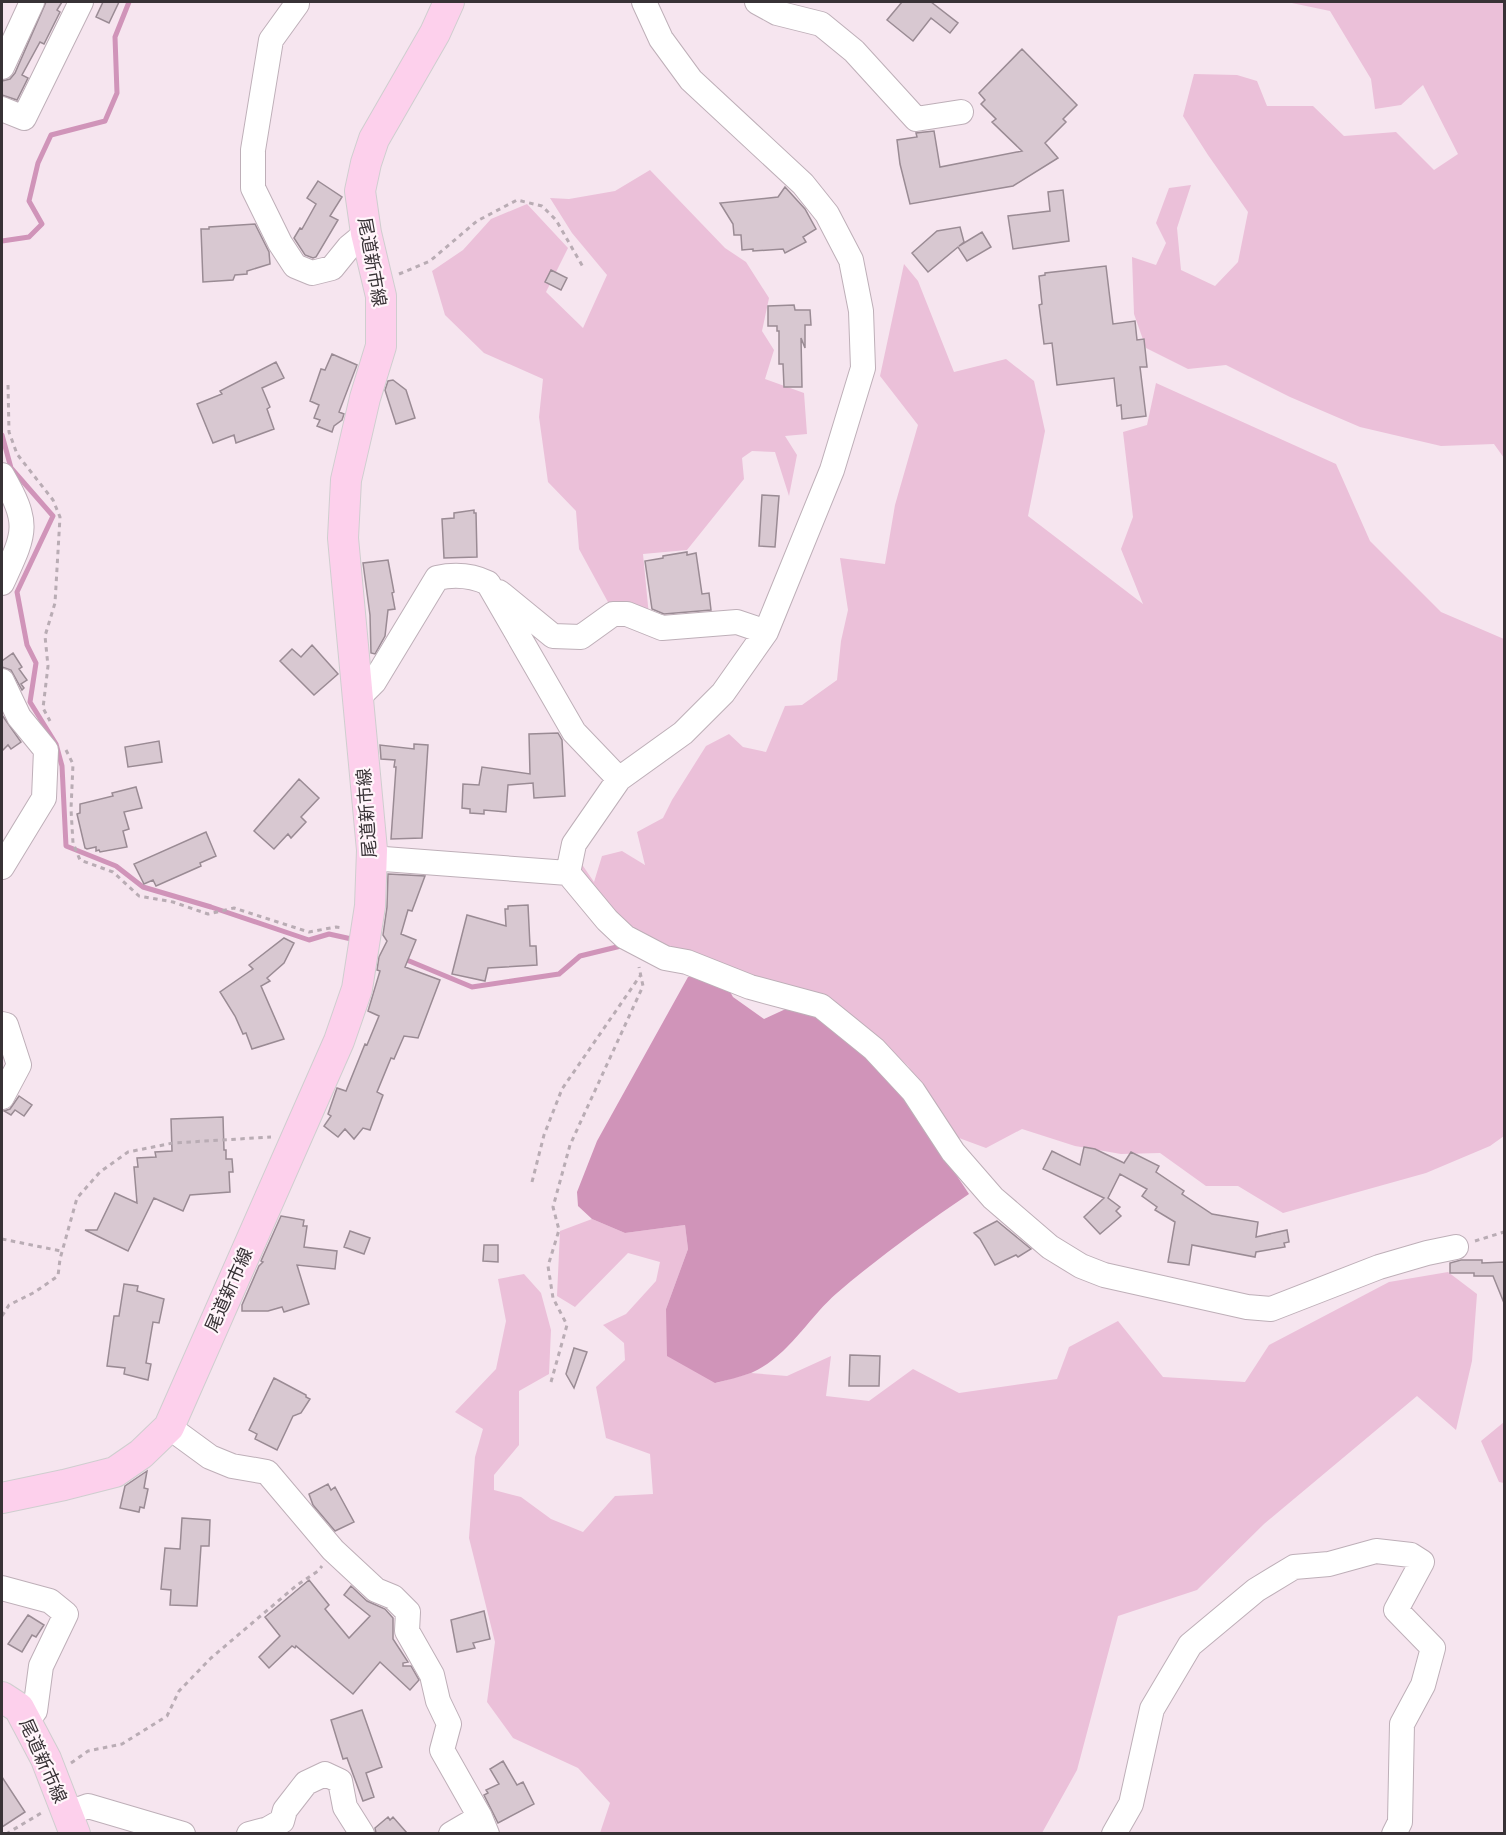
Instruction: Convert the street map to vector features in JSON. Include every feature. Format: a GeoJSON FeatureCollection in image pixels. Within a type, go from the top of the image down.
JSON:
{"type":"FeatureCollection","features":[{"type":"Feature","properties":{"kind":"main road","name":"尾道新市線"},"geometry":{"type":"LineString","coordinates":[[2,1498],[115,1472],[141,1454],[169,1427],[339,1041],[357,989],[370,906],[371,858],[343,538],[346,480],[365,398],[381,346],[381,296],[366,233],[360,191],[374,139],[435,33],[449,2]]}},
{"type":"Feature","properties":{"kind":"main road","name":"尾道新市線"},"geometry":{"type":"LineString","coordinates":[[2,1696],[19,1708],[46,1759],[64,1807]]}},
{"type":"Feature","properties":{"kind":"street"},"geometry":{"type":"LineString","coordinates":[[2,66],[32,2]]}},
{"type":"Feature","properties":{"kind":"street"},"geometry":{"type":"LineString","coordinates":[[2,109],[24,118],[81,2]]}},
{"type":"Feature","properties":{"kind":"street"},"geometry":{"type":"LineString","coordinates":[[297,2],[271,40],[253,150],[253,188],[280,243],[295,266],[304,270],[312,273],[332,268],[349,247],[366,233]]}},
{"type":"Feature","properties":{"kind":"street"},"geometry":{"type":"LineString","coordinates":[[568,873],[574,843],[619,779],[682,733],[723,693],[766,632],[832,470],[863,368],[861,311],[851,260],[827,214],[803,184],[691,80],[661,39],[644,2]]}},
{"type":"Feature","properties":{"kind":"street"},"geometry":{"type":"LineString","coordinates":[[757,2],[777,13],[821,24],[854,51],[916,118],[961,112]]}},
{"type":"Feature","properties":{"kind":"street"},"geometry":{"type":"LineString","coordinates":[[2,475],[16,499],[23,521],[18,547],[2,583]]}},
{"type":"Feature","properties":{"kind":"street"},"geometry":{"type":"LineString","coordinates":[[357,693],[365,691],[374,682],[437,578],[450,575],[474,577],[488,583],[554,636],[581,637],[614,615],[627,614],[662,628],[737,622],[766,632]]}},
{"type":"Feature","properties":{"kind":"street"},"geometry":{"type":"LineString","coordinates":[[488,583],[574,732],[619,779]]}},
{"type":"Feature","properties":{"kind":"street"},"geometry":{"type":"LineString","coordinates":[[2,681],[19,717],[46,750],[44,798],[2,867]]}},
{"type":"Feature","properties":{"kind":"street"},"geometry":{"type":"LineString","coordinates":[[371,858],[568,873],[625,938],[665,958],[687,962],[750,987],[821,1006],[874,1049],[913,1091],[953,1152],[993,1198],[1050,1247],[1081,1266],[1104,1275],[1247,1307],[1270,1309],[1379,1267],[1456,1247]]}},
{"type":"Feature","properties":{"kind":"street"},"geometry":{"type":"LineString","coordinates":[[2,1024],[6,1025],[20,1065],[2,1097]]}},
{"type":"Feature","properties":{"kind":"street"},"geometry":{"type":"LineString","coordinates":[[169,1427],[210,1457],[232,1466],[267,1472],[333,1550],[376,1590],[393,1597],[408,1612],[407,1631],[432,1675],[438,1701],[449,1724],[441,1750],[483,1825],[451,1833]]}},
{"type":"Feature","properties":{"kind":"street"},"geometry":{"type":"LineString","coordinates":[[1114,1833],[1131,1804],[1152,1709],[1190,1645],[1256,1590],[1294,1567],[1329,1564],[1376,1551],[1411,1555],[1422,1562],[1396,1610],[1433,1648],[1423,1685],[1402,1724],[1400,1822],[1394,1833]]}},
{"type":"Feature","properties":{"kind":"street"},"geometry":{"type":"LineString","coordinates":[[2,1588],[50,1601],[66,1614],[41,1666],[35,1711],[26,1721]]}},
{"type":"Feature","properties":{"kind":"street"},"geometry":{"type":"LineString","coordinates":[[249,1833],[268,1830],[282,1821],[285,1810],[306,1783],[325,1774],[340,1781],[345,1807],[362,1833]]}},
{"type":"Feature","properties":{"kind":"street"},"geometry":{"type":"LineString","coordinates":[[64,1807],[74,1811],[88,1806],[183,1833]]}},
{"type":"Feature","properties":{"kind":"path"},"geometry":{"type":"LineString","coordinates":[[378,282],[430,261],[477,221],[517,200],[542,206],[556,220],[583,267]]}},
{"type":"Feature","properties":{"kind":"path"},"geometry":{"type":"LineString","coordinates":[[8,385],[9,432],[13,443],[18,454],[53,500],[60,517],[55,603],[45,636],[48,666],[43,708],[53,727]]}},
{"type":"Feature","properties":{"kind":"path"},"geometry":{"type":"LineString","coordinates":[[63,745],[74,764],[71,809],[73,843],[80,860],[114,872],[139,896],[172,902],[208,914],[234,908],[309,932],[336,927],[366,932]]}},
{"type":"Feature","properties":{"kind":"path"},"geometry":{"type":"LineString","coordinates":[[551,1382],[567,1325],[553,1298],[548,1266],[559,1230],[553,1207],[570,1145],[643,986],[634,942]]}},
{"type":"Feature","properties":{"kind":"path"},"geometry":{"type":"LineString","coordinates":[[532,1182],[544,1135],[562,1089],[641,975]]}},
{"type":"Feature","properties":{"kind":"path"},"geometry":{"type":"LineString","coordinates":[[2,1316],[9,1305],[35,1292],[58,1276],[62,1251],[77,1198],[100,1172],[128,1152],[173,1143],[297,1135]]}},
{"type":"Feature","properties":{"kind":"path"},"geometry":{"type":"LineString","coordinates":[[1456,1247],[1504,1232]]}},
{"type":"Feature","properties":{"kind":"path"},"geometry":{"type":"LineString","coordinates":[[2,1239],[62,1251]]}},
{"type":"Feature","properties":{"kind":"path"},"geometry":{"type":"LineString","coordinates":[[6,1833],[64,1807],[88,1751],[122,1744],[167,1716],[179,1691],[211,1658],[297,1585],[318,1571],[333,1550]]}},
{"type":"Feature","properties":{"kind":"shaded area"},"geometry":{"type":"Polygon","coordinates":[[[1287,2],[1504,2],[1504,458],[1494,444],[1441,446],[1360,427],[1290,397],[1226,365],[1188,369],[1146,348],[1134,314],[1132,257],[1156,265],[1166,243],[1156,223],[1169,188],[1191,185],[1177,228],[1181,270],[1215,286],[1238,262],[1248,212],[1183,116],[1194,74],[1237,75],[1257,81],[1267,106],[1313,106],[1344,136],[1396,132],[1434,170],[1458,154],[1423,85],[1401,105],[1375,109],[1371,79],[1330,11],[1287,2]]]}},
{"type":"Feature","properties":{"kind":"shaded area"},"geometry":{"type":"Polygon","coordinates":[[[650,170],[725,248],[746,262],[769,298],[762,331],[774,350],[765,379],[804,393],[807,434],[785,436],[797,455],[789,496],[775,452],[752,451],[742,458],[744,479],[687,550],[643,554],[649,616],[609,604],[579,549],[576,511],[548,482],[539,417],[543,379],[484,353],[445,315],[432,271],[463,250],[491,219],[527,204],[568,248],[546,292],[583,328],[607,275],[572,233],[550,198],[569,199],[615,191],[650,170]]]}},
{"type":"Feature","properties":{"kind":"shaded area"},"geometry":{"type":"Polygon","coordinates":[[[904,264],[918,281],[954,372],[1006,359],[1034,381],[1045,431],[1028,516],[1143,604],[1121,549],[1133,517],[1123,432],[1147,425],[1156,383],[1336,464],[1370,541],[1441,612],[1504,639],[1504,1136],[1490,1146],[1426,1173],[1283,1213],[1238,1186],[1206,1186],[1160,1153],[1121,1154],[1075,1146],[1022,1129],[986,1148],[959,1138],[908,1066],[847,1012],[658,950],[571,884],[581,863],[594,882],[602,856],[622,851],[645,865],[637,832],[663,818],[706,746],[729,734],[743,747],[766,752],[785,706],[802,705],[837,680],[841,641],[848,610],[840,558],[885,564],[895,505],[918,425],[880,376],[904,264]]]}},
{"type":"Feature","properties":{"kind":"shaded area"},"geometry":{"type":"Polygon","coordinates":[[[688,977],[722,977],[733,997],[764,1019],[790,1007],[813,1013],[869,1059],[907,1101],[969,1194],[935,1217],[837,1293],[787,1347],[764,1366],[751,1373],[715,1383],[667,1356],[666,1309],[688,1249],[685,1225],[625,1233],[592,1219],[578,1206],[577,1192],[597,1141],[688,977]]]}},
{"type":"Feature","properties":{"kind":"shaded area"},"geometry":{"type":"Polygon","coordinates":[[[592,1219],[625,1233],[685,1225],[688,1249],[666,1309],[716,1383],[751,1373],[787,1376],[831,1356],[826,1396],[869,1401],[913,1369],[959,1393],[1057,1379],[1069,1347],[1118,1321],[1163,1377],[1245,1382],[1269,1345],[1389,1282],[1448,1272],[1477,1294],[1472,1361],[1456,1430],[1417,1396],[1264,1524],[1197,1590],[1118,1616],[1077,1770],[1042,1833],[600,1833],[610,1803],[578,1768],[513,1738],[487,1702],[495,1642],[469,1538],[475,1457],[483,1429],[455,1412],[496,1369],[506,1321],[498,1279],[524,1274],[541,1293],[551,1330],[549,1374],[519,1391],[519,1445],[494,1475],[494,1490],[521,1497],[551,1519],[583,1532],[615,1496],[653,1494],[650,1454],[606,1438],[596,1387],[625,1360],[624,1343],[603,1325],[626,1314],[656,1281],[660,1262],[628,1253],[575,1307],[557,1296],[560,1231],[592,1219]]]}},
{"type":"Feature","properties":{"kind":"shaded area"},"geometry":{"type":"Polygon","coordinates":[[[1504,1422],[1504,1483],[1499,1482],[1481,1441],[1504,1422]]]}},
{"type":"Feature","properties":{"kind":"building"},"geometry":{"type":"Polygon","coordinates":[[[46,2],[62,2],[57,10],[60,12],[44,44],[40,42],[22,75],[28,78],[17,100],[2,95],[2,81],[10,79],[15,73],[46,2]]]}},
{"type":"Feature","properties":{"kind":"building"},"geometry":{"type":"Polygon","coordinates":[[[103,2],[119,2],[109,23],[96,17],[103,2]]]}},
{"type":"Feature","properties":{"kind":"building"},"geometry":{"type":"Polygon","coordinates":[[[902,2],[931,2],[958,23],[950,33],[931,18],[913,41],[887,20],[902,2]]]}},
{"type":"Feature","properties":{"kind":"building"},"geometry":{"type":"Polygon","coordinates":[[[1022,49],[1077,105],[1063,119],[1066,122],[1045,143],[1058,158],[1013,186],[910,204],[900,164],[897,140],[917,137],[916,133],[934,131],[940,167],[1022,151],[992,122],[996,119],[981,104],[985,100],[979,93],[1022,49]]]}},
{"type":"Feature","properties":{"kind":"building"},"geometry":{"type":"Polygon","coordinates":[[[318,181],[342,197],[330,216],[338,220],[316,257],[313,258],[305,255],[294,238],[300,228],[302,229],[316,204],[307,198],[318,181]]]}},
{"type":"Feature","properties":{"kind":"building"},"geometry":{"type":"Polygon","coordinates":[[[785,187],[805,209],[816,229],[803,237],[806,242],[785,253],[783,249],[742,250],[741,235],[734,235],[733,224],[720,203],[778,197],[785,187]]]}},
{"type":"Feature","properties":{"kind":"building"},"geometry":{"type":"Polygon","coordinates":[[[1063,190],[1069,241],[1013,249],[1008,216],[1050,211],[1048,192],[1063,190]]]}},
{"type":"Feature","properties":{"kind":"building"},"geometry":{"type":"Polygon","coordinates":[[[255,224],[269,252],[270,264],[247,271],[247,274],[235,275],[233,280],[203,282],[201,229],[255,224]]]}},
{"type":"Feature","properties":{"kind":"building"},"geometry":{"type":"Polygon","coordinates":[[[960,227],[964,242],[959,246],[982,232],[991,247],[967,261],[958,247],[928,272],[912,253],[937,231],[960,227]]]}},
{"type":"Feature","properties":{"kind":"building"},"geometry":{"type":"Polygon","coordinates":[[[1106,266],[1113,324],[1135,321],[1137,340],[1144,339],[1147,367],[1140,367],[1146,416],[1122,419],[1121,405],[1117,406],[1114,378],[1057,385],[1052,343],[1044,344],[1039,305],[1042,304],[1039,276],[1045,273],[1106,266]]]}},
{"type":"Feature","properties":{"kind":"building"},"geometry":{"type":"Polygon","coordinates":[[[551,270],[567,278],[561,290],[545,282],[551,270]]]}},
{"type":"Feature","properties":{"kind":"building"},"geometry":{"type":"Polygon","coordinates":[[[794,305],[795,310],[810,310],[811,325],[805,325],[805,348],[801,338],[802,387],[784,387],[783,364],[779,364],[779,331],[777,331],[777,326],[768,326],[768,306],[794,305]]]}},
{"type":"Feature","properties":{"kind":"building"},"geometry":{"type":"Polygon","coordinates":[[[332,354],[357,365],[339,412],[344,414],[342,420],[334,426],[332,432],[317,426],[320,420],[314,418],[319,405],[310,401],[321,369],[325,370],[332,354]]]}},
{"type":"Feature","properties":{"kind":"building"},"geometry":{"type":"Polygon","coordinates":[[[276,362],[284,378],[262,388],[270,407],[267,409],[274,429],[236,443],[234,435],[213,443],[197,404],[222,394],[220,391],[276,362]]]}},
{"type":"Feature","properties":{"kind":"building"},"geometry":{"type":"Polygon","coordinates":[[[393,380],[406,390],[415,418],[396,424],[385,390],[388,381],[393,380]]]}},
{"type":"Feature","properties":{"kind":"building"},"geometry":{"type":"Polygon","coordinates":[[[762,495],[779,496],[775,547],[759,546],[762,495]]]}},
{"type":"Feature","properties":{"kind":"building"},"geometry":{"type":"Polygon","coordinates":[[[474,510],[476,513],[477,557],[444,558],[442,519],[454,518],[454,513],[474,510]]]}},
{"type":"Feature","properties":{"kind":"building"},"geometry":{"type":"Polygon","coordinates":[[[687,552],[687,555],[696,553],[702,594],[709,593],[711,610],[664,614],[652,609],[645,561],[687,552]]]}},
{"type":"Feature","properties":{"kind":"building"},"geometry":{"type":"Polygon","coordinates":[[[388,560],[395,609],[388,610],[385,636],[375,654],[371,653],[370,615],[363,563],[388,560]]]}},
{"type":"Feature","properties":{"kind":"building"},"geometry":{"type":"Polygon","coordinates":[[[312,645],[338,674],[314,695],[280,661],[292,649],[301,657],[312,645]]]}},
{"type":"Feature","properties":{"kind":"building"},"geometry":{"type":"Polygon","coordinates":[[[13,653],[22,667],[19,669],[27,680],[21,684],[24,688],[22,690],[11,670],[2,667],[2,661],[13,653]]]}},
{"type":"Feature","properties":{"kind":"building"},"geometry":{"type":"Polygon","coordinates":[[[2,715],[21,742],[11,749],[8,745],[2,751],[2,715]]]}},
{"type":"Feature","properties":{"kind":"building"},"geometry":{"type":"Polygon","coordinates":[[[558,733],[562,740],[565,796],[534,798],[533,783],[508,785],[506,812],[484,810],[484,814],[470,813],[470,809],[462,808],[463,784],[479,785],[482,767],[530,774],[529,734],[558,733]]]}},
{"type":"Feature","properties":{"kind":"building"},"geometry":{"type":"Polygon","coordinates":[[[159,741],[162,762],[128,767],[125,747],[159,741]]]}},
{"type":"Feature","properties":{"kind":"building"},"geometry":{"type":"Polygon","coordinates":[[[414,744],[428,745],[422,838],[391,839],[396,767],[394,767],[395,760],[381,759],[380,745],[414,749],[414,744]]]}},
{"type":"Feature","properties":{"kind":"building"},"geometry":{"type":"Polygon","coordinates":[[[299,779],[319,798],[301,817],[306,822],[291,838],[288,834],[274,849],[254,831],[299,779]]]}},
{"type":"Feature","properties":{"kind":"building"},"geometry":{"type":"Polygon","coordinates":[[[136,787],[142,808],[124,812],[129,829],[123,831],[127,847],[100,852],[96,851],[96,847],[85,848],[77,814],[80,813],[80,804],[113,796],[112,793],[136,787]]]}},
{"type":"Feature","properties":{"kind":"building"},"geometry":{"type":"Polygon","coordinates":[[[206,832],[216,856],[200,863],[201,866],[156,886],[153,880],[144,884],[134,864],[206,832]]]}},
{"type":"Feature","properties":{"kind":"building"},"geometry":{"type":"Polygon","coordinates":[[[388,874],[425,876],[412,911],[408,910],[401,934],[416,940],[405,967],[440,980],[418,1038],[404,1036],[394,1059],[391,1058],[377,1092],[383,1095],[370,1130],[363,1128],[354,1139],[345,1129],[338,1137],[324,1126],[331,1116],[328,1114],[337,1088],[346,1091],[379,1016],[368,1011],[380,971],[377,970],[379,957],[387,941],[383,935],[388,874]]]}},
{"type":"Feature","properties":{"kind":"building"},"geometry":{"type":"Polygon","coordinates":[[[528,905],[530,946],[536,946],[537,965],[488,968],[485,981],[452,974],[467,915],[506,926],[505,909],[508,909],[508,906],[528,905]]]}},
{"type":"Feature","properties":{"kind":"building"},"geometry":{"type":"Polygon","coordinates":[[[284,938],[294,943],[284,963],[267,978],[270,981],[261,986],[284,1039],[252,1049],[246,1033],[243,1034],[220,992],[253,969],[249,965],[284,938]]]}},
{"type":"Feature","properties":{"kind":"building"},"geometry":{"type":"Polygon","coordinates":[[[19,1096],[32,1105],[24,1116],[15,1110],[11,1115],[4,1111],[10,1109],[19,1096]]]}},
{"type":"Feature","properties":{"kind":"building"},"geometry":{"type":"Polygon","coordinates":[[[223,1117],[224,1150],[226,1150],[226,1159],[232,1159],[233,1172],[229,1172],[230,1192],[190,1195],[183,1211],[154,1198],[128,1251],[85,1230],[97,1230],[115,1193],[137,1203],[134,1167],[138,1167],[137,1158],[156,1157],[155,1152],[172,1151],[171,1119],[223,1117]]]}},
{"type":"Feature","properties":{"kind":"building"},"geometry":{"type":"Polygon","coordinates":[[[1084,1147],[1095,1149],[1124,1163],[1131,1152],[1159,1166],[1156,1172],[1184,1191],[1182,1194],[1212,1214],[1258,1222],[1256,1237],[1287,1230],[1289,1242],[1284,1243],[1285,1247],[1256,1252],[1255,1257],[1192,1245],[1189,1265],[1168,1262],[1175,1222],[1155,1210],[1157,1207],[1142,1196],[1147,1189],[1120,1174],[1108,1198],[1120,1207],[1116,1211],[1121,1216],[1100,1234],[1084,1217],[1104,1198],[1043,1169],[1052,1151],[1080,1165],[1084,1147]]]}},
{"type":"Feature","properties":{"kind":"building"},"geometry":{"type":"Polygon","coordinates":[[[281,1216],[304,1220],[303,1226],[307,1226],[304,1247],[337,1251],[335,1269],[297,1265],[309,1304],[284,1312],[282,1307],[268,1311],[242,1311],[242,1305],[259,1266],[263,1262],[261,1261],[281,1216]]]}},
{"type":"Feature","properties":{"kind":"building"},"geometry":{"type":"Polygon","coordinates":[[[997,1221],[1031,1249],[1018,1257],[1016,1255],[995,1265],[974,1233],[997,1221]]]}},
{"type":"Feature","properties":{"kind":"building"},"geometry":{"type":"Polygon","coordinates":[[[350,1231],[370,1238],[364,1254],[344,1247],[350,1231]]]}},
{"type":"Feature","properties":{"kind":"building"},"geometry":{"type":"Polygon","coordinates":[[[484,1245],[498,1245],[498,1262],[483,1261],[484,1245]]]}},
{"type":"Feature","properties":{"kind":"building"},"geometry":{"type":"Polygon","coordinates":[[[1461,1260],[1482,1260],[1482,1263],[1504,1262],[1504,1303],[1493,1276],[1450,1273],[1450,1263],[1461,1260]]]}},
{"type":"Feature","properties":{"kind":"building"},"geometry":{"type":"Polygon","coordinates":[[[124,1284],[138,1286],[137,1291],[164,1299],[159,1323],[153,1322],[146,1363],[151,1364],[148,1380],[124,1374],[125,1368],[107,1366],[114,1316],[119,1316],[124,1284]]]}},
{"type":"Feature","properties":{"kind":"building"},"geometry":{"type":"Polygon","coordinates":[[[574,1348],[587,1352],[574,1388],[566,1374],[574,1348]]]}},
{"type":"Feature","properties":{"kind":"building"},"geometry":{"type":"Polygon","coordinates":[[[850,1355],[880,1356],[879,1386],[849,1386],[850,1355]]]}},
{"type":"Feature","properties":{"kind":"building"},"geometry":{"type":"Polygon","coordinates":[[[274,1378],[310,1399],[301,1413],[293,1416],[277,1450],[255,1439],[257,1434],[249,1430],[274,1378]]]}},
{"type":"Feature","properties":{"kind":"building"},"geometry":{"type":"Polygon","coordinates":[[[147,1471],[144,1488],[148,1489],[144,1508],[140,1507],[139,1512],[120,1508],[125,1486],[147,1471]]]}},
{"type":"Feature","properties":{"kind":"building"},"geometry":{"type":"Polygon","coordinates":[[[328,1484],[331,1490],[335,1487],[354,1522],[335,1531],[313,1505],[309,1494],[328,1484]]]}},
{"type":"Feature","properties":{"kind":"building"},"geometry":{"type":"Polygon","coordinates":[[[182,1518],[210,1520],[209,1546],[201,1546],[197,1606],[170,1605],[171,1590],[161,1589],[165,1548],[180,1549],[182,1518]]]}},
{"type":"Feature","properties":{"kind":"building"},"geometry":{"type":"Polygon","coordinates":[[[309,1580],[329,1605],[325,1609],[349,1638],[370,1616],[344,1595],[351,1586],[367,1601],[385,1609],[393,1618],[393,1639],[408,1662],[403,1663],[403,1666],[411,1666],[419,1680],[410,1690],[380,1662],[353,1694],[296,1646],[295,1648],[292,1646],[269,1668],[259,1657],[280,1636],[265,1617],[309,1580]]]}},
{"type":"Feature","properties":{"kind":"building"},"geometry":{"type":"Polygon","coordinates":[[[484,1611],[490,1639],[473,1643],[475,1648],[457,1652],[451,1620],[484,1611]]]}},
{"type":"Feature","properties":{"kind":"building"},"geometry":{"type":"Polygon","coordinates":[[[28,1615],[44,1625],[36,1637],[32,1635],[22,1652],[8,1644],[28,1615]]]}},
{"type":"Feature","properties":{"kind":"building"},"geometry":{"type":"Polygon","coordinates":[[[362,1710],[382,1767],[366,1773],[374,1797],[363,1801],[347,1758],[343,1759],[331,1720],[362,1710]]]}},
{"type":"Feature","properties":{"kind":"building"},"geometry":{"type":"Polygon","coordinates":[[[503,1761],[517,1785],[523,1782],[534,1804],[498,1823],[484,1795],[488,1793],[486,1790],[499,1784],[490,1769],[503,1761]]]}},
{"type":"Feature","properties":{"kind":"building"},"geometry":{"type":"Polygon","coordinates":[[[2,1777],[25,1812],[2,1827],[2,1777]]]}},
{"type":"Feature","properties":{"kind":"building"},"geometry":{"type":"Polygon","coordinates":[[[388,1817],[390,1820],[393,1817],[407,1833],[376,1833],[375,1828],[388,1817]]]}},
{"type":"Feature","properties":{"kind":"waterway"},"geometry":{"type":"LineString","coordinates":[[2,241],[29,237],[42,224],[29,201],[38,163],[51,135],[105,121],[117,93],[115,37],[129,2]]}},
{"type":"Feature","properties":{"kind":"waterway"},"geometry":{"type":"LineString","coordinates":[[2,435],[11,468],[53,516],[17,592],[27,645],[36,663],[30,702],[56,744],[62,766],[66,846],[116,866],[143,887],[309,940],[329,934],[356,940]]}},
{"type":"Feature","properties":{"kind":"waterway"},"geometry":{"type":"LineString","coordinates":[[402,958],[472,987],[559,974],[580,956],[625,945]]}}]}
